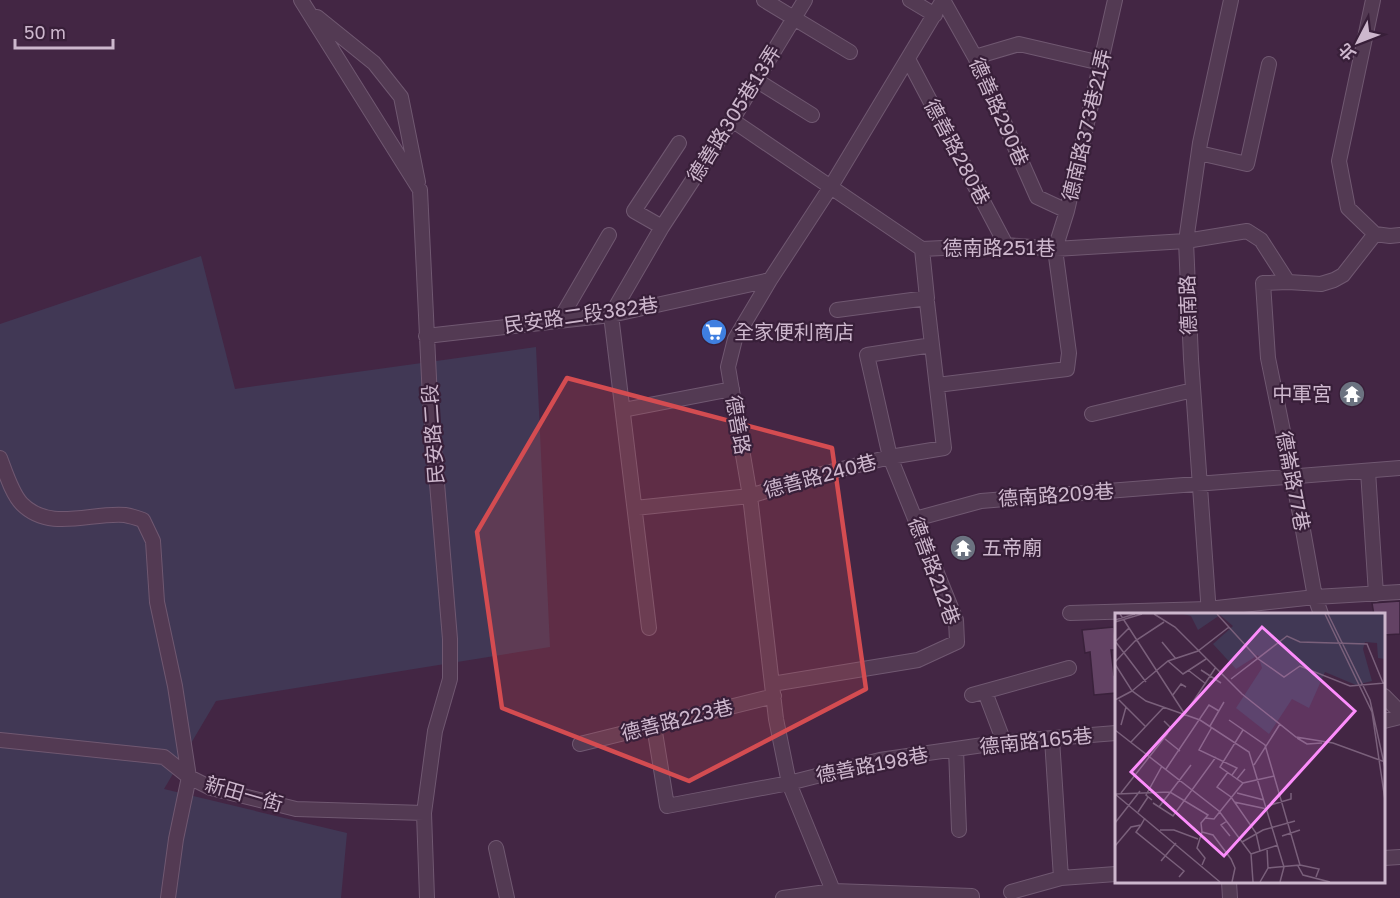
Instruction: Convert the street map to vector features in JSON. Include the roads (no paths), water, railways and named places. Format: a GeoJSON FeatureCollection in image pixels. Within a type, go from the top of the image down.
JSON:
{"type":"FeatureCollection","features":[{"type":"Feature","properties":{"kind":"street"},"geometry":{"type":"LineString","coordinates":[[764,0],[850,52]]}},
{"type":"Feature","properties":{"kind":"street","name":"德善路305巷13弄"},"geometry":{"type":"LineString","coordinates":[[611,315],[662,227],[732,120],[805,0]]}},
{"type":"Feature","properties":{"kind":"street"},"geometry":{"type":"LineString","coordinates":[[910,0],[935,15]]}},
{"type":"Feature","properties":{"kind":"street","name":"德善路"},"geometry":{"type":"LineString","coordinates":[[834,896],[789,783],[776,719],[750,496],[728,367],[735,339],[830,188],[943,0]]}},
{"type":"Feature","properties":{"kind":"street","name":"德善路290巷"},"geometry":{"type":"LineString","coordinates":[[943,0],[975,57],[1037,197],[1067,211]]}},
{"type":"Feature","properties":{"kind":"street","name":"德南路373巷21弄"},"geometry":{"type":"LineString","coordinates":[[1055,249],[1067,211],[1115,0]]}},
{"type":"Feature","properties":{"kind":"street","name":"德南路"},"geometry":{"type":"LineString","coordinates":[[1208,612],[1193,390],[1186,241],[1199,153],[1231,0]]}},
{"type":"Feature","properties":{"kind":"street"},"geometry":{"type":"LineString","coordinates":[[1373,0],[1339,161],[1348,208],[1375,234],[1400,235]]}},
{"type":"Feature","properties":{"kind":"street"},"geometry":{"type":"LineString","coordinates":[[304,4],[374,63],[400,97],[420,190]]}},
{"type":"Feature","properties":{"kind":"street","name":"民安路二段"},"geometry":{"type":"LineString","coordinates":[[304,4],[420,190],[426,336],[450,639],[450,679],[435,731],[424,813],[427,898]]}},
{"type":"Feature","properties":{"kind":"street"},"geometry":{"type":"LineString","coordinates":[[975,57],[1019,44],[1101,63]]}},
{"type":"Feature","properties":{"kind":"street","name":"德善路280巷"},"geometry":{"type":"LineString","coordinates":[[908,59],[1006,245]]}},
{"type":"Feature","properties":{"kind":"street"},"geometry":{"type":"LineString","coordinates":[[1199,153],[1246,164],[1269,64]]}},
{"type":"Feature","properties":{"kind":"street"},"geometry":{"type":"LineString","coordinates":[[756,81],[812,115]]}},
{"type":"Feature","properties":{"kind":"street","name":"德南路251巷"},"geometry":{"type":"LineString","coordinates":[[732,120],[922,249],[1006,245],[1055,249],[1186,241],[1247,231],[1261,240],[1288,282]]}},
{"type":"Feature","properties":{"kind":"street"},"geometry":{"type":"LineString","coordinates":[[662,227],[634,211],[680,143]]}},
{"type":"Feature","properties":{"kind":"street","name":"德崙路77巷"},"geometry":{"type":"LineString","coordinates":[[1320,613],[1315,597],[1268,358],[1263,283],[1322,284],[1334,280],[1343,275],[1375,234]]}},
{"type":"Feature","properties":{"kind":"street"},"geometry":{"type":"LineString","coordinates":[[559,321],[609,235]]}},
{"type":"Feature","properties":{"kind":"street"},"geometry":{"type":"LineString","coordinates":[[837,310],[927,298],[922,249]]}},
{"type":"Feature","properties":{"kind":"street"},"geometry":{"type":"LineString","coordinates":[[927,302],[937,385],[1067,369],[1069,353],[1055,249]]}},
{"type":"Feature","properties":{"kind":"street","name":"民安路二段382巷"},"geometry":{"type":"LineString","coordinates":[[426,336],[611,315],[770,280]]}},
{"type":"Feature","properties":{"kind":"street"},"geometry":{"type":"LineString","coordinates":[[611,315],[649,628]]}},
{"type":"Feature","properties":{"kind":"street","name":"德善路212巷"},"geometry":{"type":"LineString","coordinates":[[773,690],[918,660],[957,642],[956,620],[890,457],[867,355],[932,345]]}},
{"type":"Feature","properties":{"kind":"street","name":"德善路240巷"},"geometry":{"type":"LineString","coordinates":[[635,508],[750,496],[818,475],[890,457],[944,448],[937,385]]}},
{"type":"Feature","properties":{"kind":"street"},"geometry":{"type":"LineString","coordinates":[[623,410],[732,389]]}},
{"type":"Feature","properties":{"kind":"street"},"geometry":{"type":"LineString","coordinates":[[1092,414],[1193,390]]}},
{"type":"Feature","properties":{"kind":"street"},"geometry":{"type":"LineString","coordinates":[[0,458],[6,476],[22,504],[44,518],[67,519],[126,515],[143,520],[153,541],[157,602],[175,686],[189,777],[176,839],[168,898]]}},
{"type":"Feature","properties":{"kind":"street","name":"德南路209巷"},"geometry":{"type":"LineString","coordinates":[[915,519],[981,501],[1400,468]]}},
{"type":"Feature","properties":{"kind":"street"},"geometry":{"type":"LineString","coordinates":[[1368,471],[1376,594]]}},
{"type":"Feature","properties":{"kind":"street"},"geometry":{"type":"LineString","coordinates":[[1070,612],[1208,612],[1315,597],[1400,592]]}},
{"type":"Feature","properties":{"kind":"street"},"geometry":{"type":"LineString","coordinates":[[1004,742],[979,693],[1069,668]]}},
{"type":"Feature","properties":{"kind":"street","name":"德善路223巷"},"geometry":{"type":"LineString","coordinates":[[580,744],[654,726],[773,690]]}},
{"type":"Feature","properties":{"kind":"street"},"geometry":{"type":"LineString","coordinates":[[1385,698],[1400,712]]}},
{"type":"Feature","properties":{"kind":"street"},"geometry":{"type":"LineString","coordinates":[[1385,721],[1400,717]]}},
{"type":"Feature","properties":{"kind":"street","name":"德善路198巷"},"geometry":{"type":"LineString","coordinates":[[654,726],[668,806],[789,783],[880,760],[956,749]]}},
{"type":"Feature","properties":{"kind":"street","name":"德南路165巷"},"geometry":{"type":"LineString","coordinates":[[956,749],[1004,742],[1115,733]]}},
{"type":"Feature","properties":{"kind":"street"},"geometry":{"type":"LineString","coordinates":[[1052,739],[1061,878]]}},
{"type":"Feature","properties":{"kind":"street","name":"新田一街"},"geometry":{"type":"LineString","coordinates":[[0,740],[164,757],[189,777],[211,788],[296,809],[424,813]]}},
{"type":"Feature","properties":{"kind":"street"},"geometry":{"type":"LineString","coordinates":[[956,749],[960,831]]}},
{"type":"Feature","properties":{"kind":"street"},"geometry":{"type":"LineString","coordinates":[[496,848],[507,898]]}},
{"type":"Feature","properties":{"kind":"street"},"geometry":{"type":"LineString","coordinates":[[1385,858],[1400,857]]}},
{"type":"Feature","properties":{"kind":"street"},"geometry":{"type":"LineString","coordinates":[[1011,892],[1061,878],[1115,874]]}},
{"type":"Feature","properties":{"kind":"street"},"geometry":{"type":"LineString","coordinates":[[1229,883],[1230,898]]}},
{"type":"Feature","properties":{"kind":"street"},"geometry":{"type":"LineString","coordinates":[[783,898],[834,896],[972,896],[972,898]]}},
{"type":"Feature","properties":{"kind":"place","name":"全家便利商店"},"geometry":{"type":"Point","coordinates":[714,332]}},
{"type":"Feature","properties":{"kind":"place","name":"中軍宮"},"geometry":{"type":"Point","coordinates":[1352,394]}},
{"type":"Feature","properties":{"kind":"place","name":"五帝廟"},"geometry":{"type":"Point","coordinates":[963,548]}}]}
